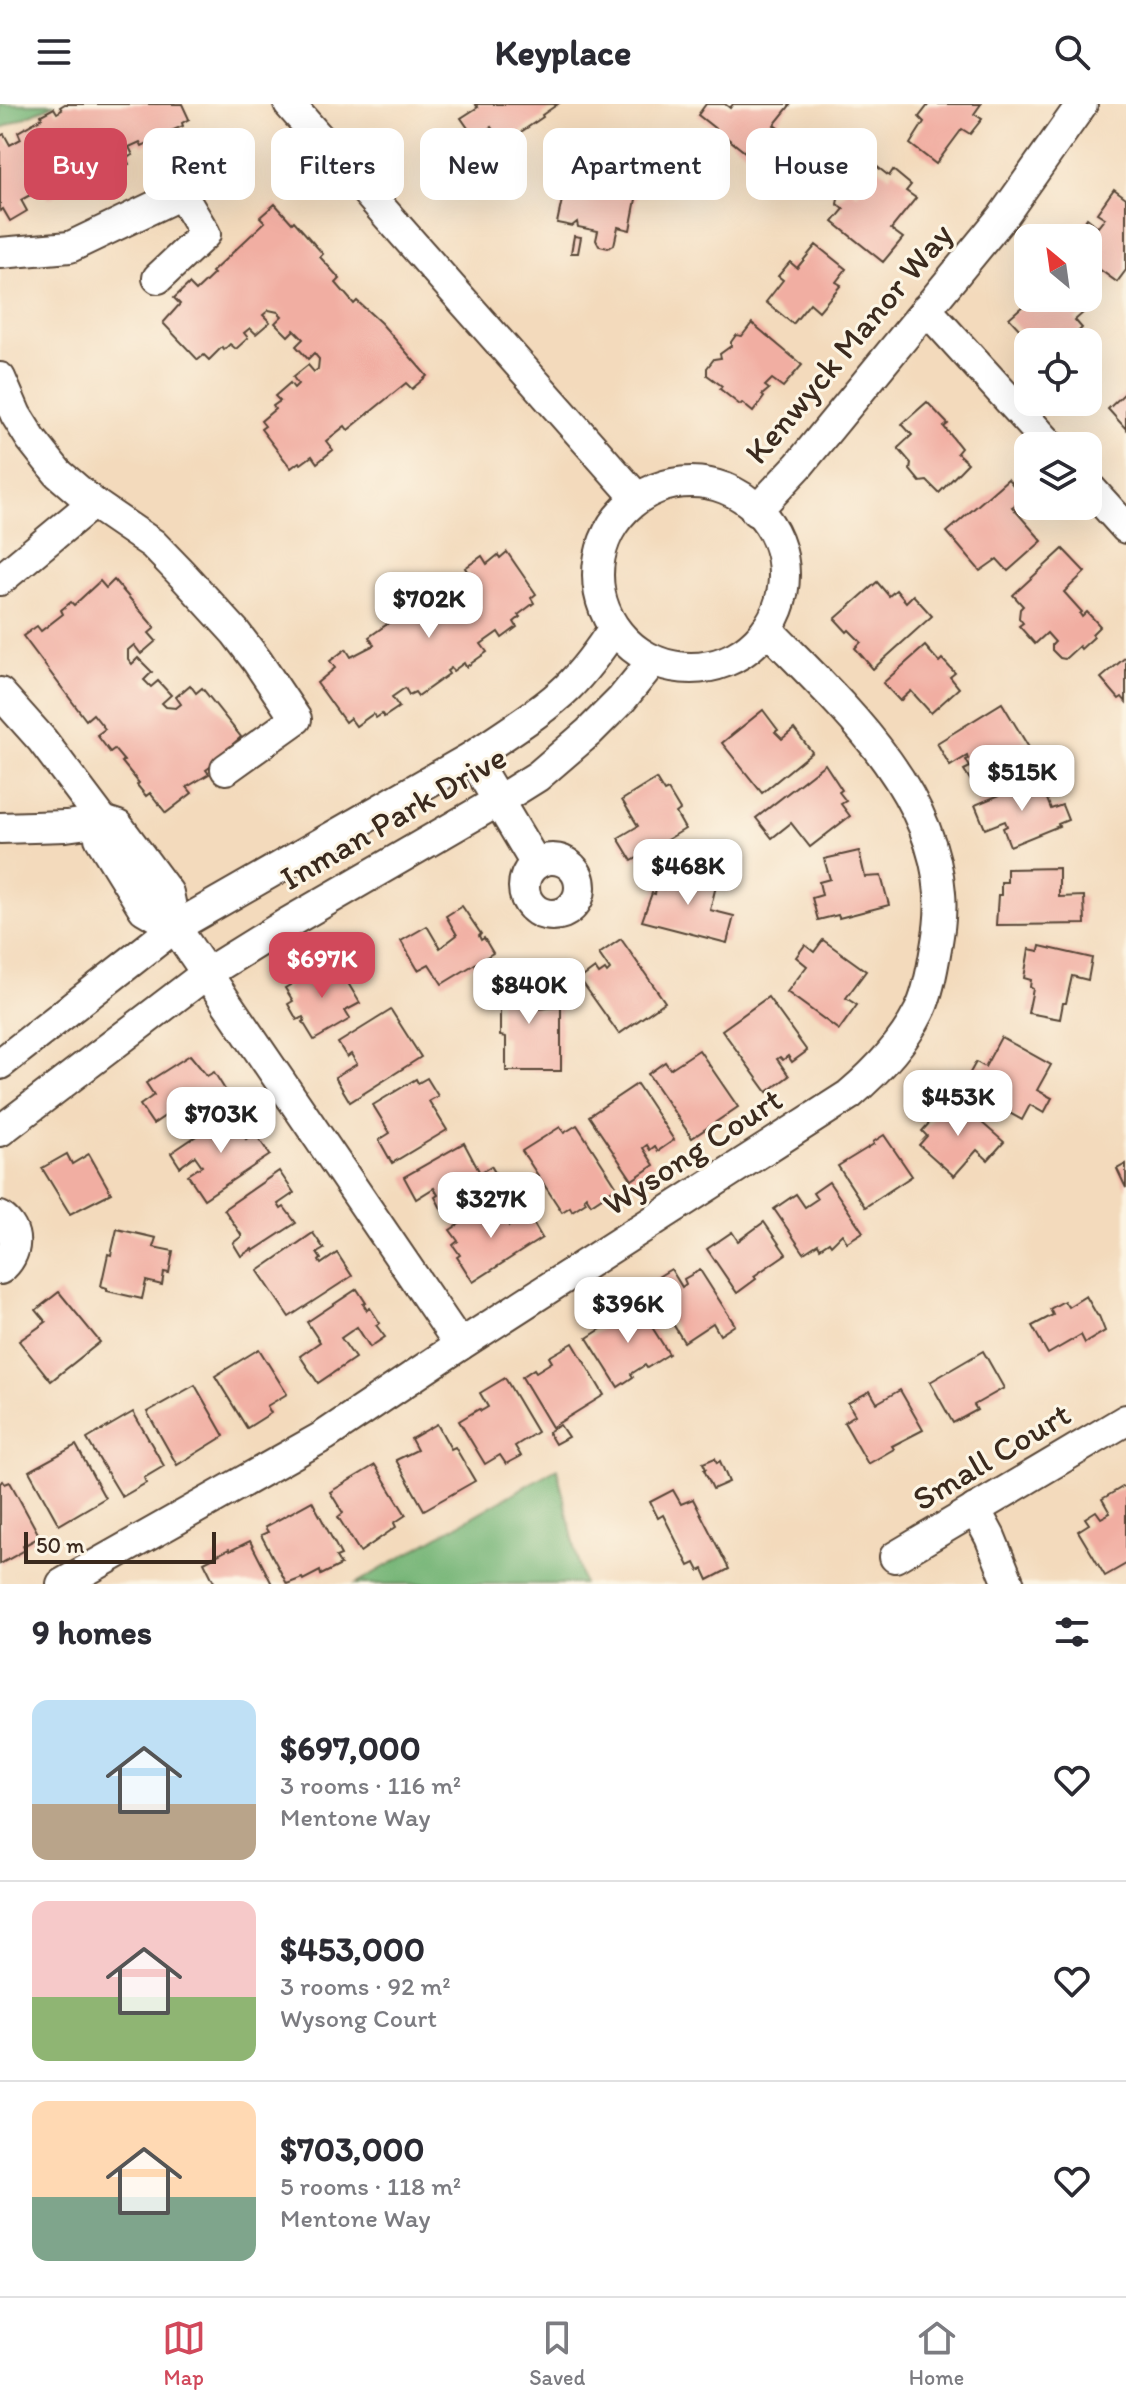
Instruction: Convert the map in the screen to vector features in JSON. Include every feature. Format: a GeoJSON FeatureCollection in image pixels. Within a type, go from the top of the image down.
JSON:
{"type":"FeatureCollection","features":[{"type":"Feature","properties":{"kind":"street"},"geometry":{"type":"LineString","coordinates":[[289,104],[637,498]]}},
{"type":"Feature","properties":{"kind":"street","name":"Kenwyck Manor Way"},"geometry":{"type":"LineString","coordinates":[[756,511],[799,465],[1003,216],[1082,104]]}},
{"type":"Feature","properties":{"kind":"street"},"geometry":{"type":"LineString","coordinates":[[0,253],[70,247],[181,194],[205,234],[158,278]]}},
{"type":"Feature","properties":{"kind":"street"},"geometry":{"type":"LineString","coordinates":[[926,309],[1038,432]]}},
{"type":"Feature","properties":{"kind":"street"},"geometry":{"type":"LineString","coordinates":[[0,378],[16,415],[58,473],[93,503],[153,544],[242,642],[296,719],[226,769]]}},
{"type":"Feature","properties":{"kind":"street"},"geometry":{"type":"LineString","coordinates":[[703,482],[735,495],[756,511],[774,531],[787,563],[785,598],[767,629],[743,651],[692,670],[652,662],[614,628],[599,597],[598,556],[612,522],[637,498],[669,484],[703,482]]}},
{"type":"Feature","properties":{"kind":"street"},"geometry":{"type":"LineString","coordinates":[[1102,501],[1126,528]]}},
{"type":"Feature","properties":{"kind":"street"},"geometry":{"type":"LineString","coordinates":[[0,580],[93,503]]}},
{"type":"Feature","properties":{"kind":"street","name":"Inman Park Drive"},"geometry":{"type":"LineString","coordinates":[[0,1064],[175,927],[472,757],[567,688],[614,628]]}},
{"type":"Feature","properties":{"kind":"street","name":"Wysong Court"},"geometry":{"type":"LineString","coordinates":[[62,1584],[324,1436],[849,1095],[874,1075],[920,1011],[932,969],[941,926],[940,891],[933,856],[908,792],[884,756],[767,629]]}},
{"type":"Feature","properties":{"kind":"street","name":"Inman Park Drive"},"geometry":{"type":"LineString","coordinates":[[0,1131],[207,973],[498,801],[560,759],[622,699],[652,662]]}},
{"type":"Feature","properties":{"kind":"street"},"geometry":{"type":"LineString","coordinates":[[0,693],[42,740],[103,821],[100,838],[144,909],[175,927],[460,1345]]}},
{"type":"Feature","properties":{"kind":"street"},"geometry":{"type":"LineString","coordinates":[[472,757],[536,864]]}},
{"type":"Feature","properties":{"kind":"street"},"geometry":{"type":"LineString","coordinates":[[0,828],[66,826],[103,821]]}},
{"type":"Feature","properties":{"kind":"street"},"geometry":{"type":"LineString","coordinates":[[0,1217],[12,1228],[15,1245],[12,1255],[0,1269]]}},
{"type":"Feature","properties":{"kind":"street","name":"Small Court"},"geometry":{"type":"LineString","coordinates":[[895,1557],[1126,1420]]}},
{"type":"Feature","properties":{"kind":"street"},"geometry":{"type":"LineString","coordinates":[[975,1509],[1009,1584]]}},
{"type":"Feature","properties":{"kind":"green space"},"geometry":{"type":"Polygon","coordinates":[[[0,104],[55,104],[0,129],[0,104]]]}},
{"type":"Feature","properties":{"kind":"green space"},"geometry":{"type":"Polygon","coordinates":[[[557,1468],[583,1584],[355,1584],[557,1468]]]}},
{"type":"Feature","properties":{"kind":"building"},"geometry":{"type":"Polygon","coordinates":[[[65,104],[182,104],[189,119],[178,128],[143,128],[143,146],[140,142],[129,147],[133,155],[127,158],[127,128],[25,128],[54,108],[57,113],[62,110],[60,107],[65,104]]]}},
{"type":"Feature","properties":{"kind":"building"},"geometry":{"type":"Polygon","coordinates":[[[475,104],[558,104],[527,128],[468,128],[461,118],[478,107],[475,104]]]}},
{"type":"Feature","properties":{"kind":"building"},"geometry":{"type":"Polygon","coordinates":[[[706,104],[725,104],[730,108],[733,104],[791,104],[774,125],[778,128],[746,128],[746,153],[730,140],[730,128],[714,128],[698,115],[706,104]]]}},
{"type":"Feature","properties":{"kind":"building"},"geometry":{"type":"Polygon","coordinates":[[[929,104],[981,104],[974,114],[982,119],[970,134],[962,129],[936,164],[910,144],[924,122],[919,117],[929,104]]]}},
{"type":"Feature","properties":{"kind":"building"},"geometry":{"type":"Polygon","coordinates":[[[24,128],[24,198],[21,200],[27,211],[10,221],[3,209],[0,211],[0,136],[4,134],[10,145],[21,139],[18,132],[24,128]]]}},
{"type":"Feature","properties":{"kind":"building"},"geometry":{"type":"Polygon","coordinates":[[[877,167],[889,176],[893,170],[911,185],[906,191],[916,198],[891,229],[903,238],[883,262],[833,222],[844,209],[837,204],[838,200],[877,200],[877,167]]]}},
{"type":"Feature","properties":{"kind":"building"},"geometry":{"type":"Polygon","coordinates":[[[1114,189],[1126,198],[1126,270],[1117,282],[1102,271],[1100,224],[1105,218],[1097,213],[1114,189]]]}},
{"type":"Feature","properties":{"kind":"building"},"geometry":{"type":"Polygon","coordinates":[[[562,200],[636,200],[630,230],[618,227],[614,245],[608,248],[599,246],[596,240],[598,231],[578,227],[577,222],[572,226],[557,223],[562,200]]]}},
{"type":"Feature","properties":{"kind":"building"},"geometry":{"type":"Polygon","coordinates":[[[275,204],[323,254],[320,257],[340,279],[336,283],[354,304],[357,301],[381,323],[427,376],[412,389],[406,383],[348,430],[345,426],[326,441],[333,450],[317,463],[312,456],[291,468],[261,429],[265,426],[261,421],[280,401],[275,396],[290,383],[294,388],[298,384],[293,377],[308,365],[314,372],[318,369],[319,359],[314,353],[308,359],[296,346],[303,339],[294,330],[288,336],[275,323],[282,316],[269,310],[263,315],[270,322],[256,334],[250,328],[244,333],[248,338],[236,349],[230,344],[224,350],[222,347],[209,360],[204,355],[198,360],[163,323],[180,304],[174,298],[189,284],[196,291],[265,222],[260,217],[275,204]]]}},
{"type":"Feature","properties":{"kind":"building"},"geometry":{"type":"Polygon","coordinates":[[[574,236],[581,237],[578,253],[571,253],[574,236]]]}},
{"type":"Feature","properties":{"kind":"building"},"geometry":{"type":"Polygon","coordinates":[[[816,245],[846,269],[836,282],[841,285],[819,311],[810,303],[793,324],[766,302],[783,280],[778,276],[790,262],[797,268],[816,245]]]}},
{"type":"Feature","properties":{"kind":"building"},"geometry":{"type":"Polygon","coordinates":[[[1016,312],[1084,312],[1075,320],[1082,328],[1018,328],[1009,318],[1016,312]]]}},
{"type":"Feature","properties":{"kind":"building"},"geometry":{"type":"Polygon","coordinates":[[[752,323],[802,365],[783,387],[772,379],[765,386],[769,389],[753,412],[720,389],[722,386],[707,375],[707,368],[714,359],[721,358],[720,354],[731,346],[736,335],[742,336],[752,323]]]}},
{"type":"Feature","properties":{"kind":"building"},"geometry":{"type":"Polygon","coordinates":[[[1126,392],[1126,429],[1108,409],[1126,392]]]}},
{"type":"Feature","properties":{"kind":"building"},"geometry":{"type":"Polygon","coordinates":[[[927,402],[948,424],[944,427],[961,448],[957,453],[968,463],[939,493],[927,481],[920,482],[910,470],[911,463],[898,448],[912,435],[902,424],[927,402]]]}},
{"type":"Feature","properties":{"kind":"building"},"geometry":{"type":"Polygon","coordinates":[[[1008,479],[1014,486],[1014,520],[1023,520],[1042,541],[1008,571],[997,559],[980,571],[947,532],[1008,479]]]}},
{"type":"Feature","properties":{"kind":"building"},"geometry":{"type":"Polygon","coordinates":[[[1063,549],[1085,572],[1064,592],[1082,612],[1082,617],[1087,612],[1100,626],[1092,634],[1094,637],[1065,659],[1052,650],[1055,642],[1047,633],[1035,644],[1019,626],[1023,623],[1019,618],[1023,606],[1013,595],[1063,549]]]}},
{"type":"Feature","properties":{"kind":"building"},"geometry":{"type":"Polygon","coordinates":[[[507,552],[536,594],[531,598],[534,603],[518,615],[520,617],[514,622],[517,627],[502,638],[498,632],[481,644],[487,652],[466,667],[464,663],[453,671],[451,668],[447,671],[449,674],[418,696],[415,692],[409,695],[405,688],[392,697],[399,707],[384,717],[382,714],[376,718],[373,714],[356,726],[350,718],[345,722],[317,683],[335,668],[330,661],[346,649],[351,657],[374,645],[369,637],[390,622],[388,620],[403,609],[406,612],[410,609],[408,606],[444,584],[448,590],[470,575],[465,568],[482,556],[487,564],[507,552]]]}},
{"type":"Feature","properties":{"kind":"building"},"geometry":{"type":"Polygon","coordinates":[[[114,580],[155,628],[149,633],[156,641],[141,654],[134,645],[128,650],[128,659],[132,664],[138,658],[152,672],[144,680],[151,687],[158,681],[171,695],[162,703],[166,707],[176,708],[181,704],[176,697],[190,685],[196,693],[202,688],[241,737],[232,745],[237,752],[206,770],[209,774],[187,787],[192,793],[166,813],[150,793],[146,796],[124,761],[114,749],[110,752],[97,735],[105,729],[93,714],[86,720],[23,636],[37,626],[41,631],[63,614],[61,610],[71,602],[74,605],[100,581],[106,588],[114,580]]]}},
{"type":"Feature","properties":{"kind":"building"},"geometry":{"type":"Polygon","coordinates":[[[877,582],[889,596],[896,590],[906,602],[913,595],[932,616],[873,669],[855,648],[861,642],[835,619],[877,582]]]}},
{"type":"Feature","properties":{"kind":"building"},"geometry":{"type":"Polygon","coordinates":[[[925,646],[939,662],[942,659],[955,673],[950,677],[959,688],[931,713],[911,691],[900,701],[883,683],[925,646]]]}},
{"type":"Feature","properties":{"kind":"building"},"geometry":{"type":"Polygon","coordinates":[[[1126,657],[1126,702],[1122,697],[1119,699],[1101,678],[1126,657]]]}},
{"type":"Feature","properties":{"kind":"building"},"geometry":{"type":"Polygon","coordinates":[[[1002,703],[1031,751],[974,786],[964,770],[970,767],[967,756],[950,766],[937,743],[1002,703]]]}},
{"type":"Feature","properties":{"kind":"building"},"geometry":{"type":"Polygon","coordinates":[[[763,710],[782,739],[794,729],[812,752],[762,793],[722,743],[763,710]]]}},
{"type":"Feature","properties":{"kind":"building"},"geometry":{"type":"Polygon","coordinates":[[[825,764],[842,790],[839,792],[846,801],[841,804],[850,816],[810,847],[791,823],[772,838],[756,818],[825,764]]]}},
{"type":"Feature","properties":{"kind":"building"},"geometry":{"type":"Polygon","coordinates":[[[656,779],[664,792],[668,790],[680,810],[676,813],[685,829],[632,861],[618,838],[638,826],[622,800],[656,779]]]}},
{"type":"Feature","properties":{"kind":"building"},"geometry":{"type":"Polygon","coordinates":[[[1039,779],[1051,809],[1062,805],[1068,820],[1010,846],[1003,828],[1007,826],[1005,821],[985,829],[975,805],[1039,779]]]}},
{"type":"Feature","properties":{"kind":"building"},"geometry":{"type":"Polygon","coordinates":[[[859,851],[865,877],[881,876],[889,905],[818,920],[812,898],[822,895],[819,882],[830,879],[824,859],[859,851]]]}},
{"type":"Feature","properties":{"kind":"building"},"geometry":{"type":"Polygon","coordinates":[[[1059,868],[1059,897],[1084,896],[1085,924],[996,925],[998,895],[1001,895],[1001,882],[1007,882],[1007,869],[1059,868]]]}},
{"type":"Feature","properties":{"kind":"building"},"geometry":{"type":"Polygon","coordinates":[[[668,869],[717,882],[710,910],[734,916],[727,943],[642,921],[652,893],[655,894],[656,887],[663,889],[668,869]]]}},
{"type":"Feature","properties":{"kind":"building"},"geometry":{"type":"Polygon","coordinates":[[[462,906],[481,934],[481,940],[484,938],[493,953],[442,984],[429,964],[418,970],[401,941],[427,926],[440,948],[457,935],[446,916],[462,906]]]}},
{"type":"Feature","properties":{"kind":"building"},"geometry":{"type":"Polygon","coordinates":[[[621,939],[665,1002],[619,1034],[580,979],[595,968],[599,974],[605,970],[607,973],[610,970],[599,954],[621,939]]]}},
{"type":"Feature","properties":{"kind":"building"},"geometry":{"type":"Polygon","coordinates":[[[823,940],[866,971],[846,998],[857,1005],[839,1030],[787,992],[807,966],[796,957],[805,945],[814,952],[823,940]]]}},
{"type":"Feature","properties":{"kind":"building"},"geometry":{"type":"Polygon","coordinates":[[[1040,946],[1092,958],[1088,980],[1072,976],[1060,1019],[1028,1013],[1033,989],[1030,987],[1031,980],[1024,978],[1029,949],[1039,951],[1040,946]]]}},
{"type":"Feature","properties":{"kind":"building"},"geometry":{"type":"Polygon","coordinates":[[[336,963],[360,1003],[345,1011],[350,1019],[314,1040],[303,1017],[297,1020],[288,1004],[293,1001],[285,988],[319,968],[322,972],[336,963]]]}},
{"type":"Feature","properties":{"kind":"building"},"geometry":{"type":"Polygon","coordinates":[[[507,968],[536,969],[537,1009],[561,1007],[561,1071],[506,1071],[506,1037],[500,1036],[500,992],[507,992],[507,968]]]}},
{"type":"Feature","properties":{"kind":"building"},"geometry":{"type":"Polygon","coordinates":[[[768,997],[807,1051],[792,1062],[788,1056],[783,1060],[780,1057],[777,1059],[789,1076],[767,1092],[722,1030],[768,997]]]}},
{"type":"Feature","properties":{"kind":"building"},"geometry":{"type":"Polygon","coordinates":[[[391,1010],[421,1057],[350,1102],[335,1077],[357,1064],[351,1054],[347,1057],[338,1043],[391,1010]]]}},
{"type":"Feature","properties":{"kind":"building"},"geometry":{"type":"Polygon","coordinates":[[[1001,1037],[1051,1065],[1037,1090],[1052,1098],[1044,1113],[1030,1105],[1022,1120],[962,1087],[976,1062],[985,1067],[1001,1037]]]}},
{"type":"Feature","properties":{"kind":"building"},"geometry":{"type":"Polygon","coordinates":[[[699,1050],[738,1107],[692,1138],[648,1074],[665,1062],[670,1069],[699,1050]]]}},
{"type":"Feature","properties":{"kind":"building"},"geometry":{"type":"Polygon","coordinates":[[[190,1055],[207,1076],[214,1072],[229,1096],[178,1130],[168,1114],[153,1124],[140,1105],[154,1095],[146,1083],[190,1055]]]}},
{"type":"Feature","properties":{"kind":"building"},"geometry":{"type":"Polygon","coordinates":[[[427,1078],[438,1096],[429,1101],[447,1130],[392,1163],[379,1140],[390,1133],[373,1105],[416,1079],[418,1083],[427,1078]]]}},
{"type":"Feature","properties":{"kind":"building"},"geometry":{"type":"Polygon","coordinates":[[[637,1084],[674,1140],[658,1151],[655,1146],[650,1150],[647,1145],[643,1148],[654,1165],[632,1180],[589,1116],[637,1084]]]}},
{"type":"Feature","properties":{"kind":"building"},"geometry":{"type":"Polygon","coordinates":[[[950,1100],[969,1117],[972,1114],[1004,1142],[988,1160],[977,1150],[954,1176],[919,1145],[927,1136],[922,1131],[950,1100]]]}},
{"type":"Feature","properties":{"kind":"building"},"geometry":{"type":"Polygon","coordinates":[[[229,1114],[246,1139],[255,1133],[270,1155],[204,1199],[188,1175],[202,1166],[195,1156],[180,1167],[171,1153],[229,1114]]]}},
{"type":"Feature","properties":{"kind":"building"},"geometry":{"type":"Polygon","coordinates":[[[577,1125],[617,1187],[591,1204],[586,1196],[586,1202],[572,1211],[570,1207],[562,1212],[522,1151],[560,1127],[564,1133],[577,1125]]]}},
{"type":"Feature","properties":{"kind":"building"},"geometry":{"type":"Polygon","coordinates":[[[884,1135],[912,1176],[865,1207],[838,1166],[884,1135]]]}},
{"type":"Feature","properties":{"kind":"building"},"geometry":{"type":"Polygon","coordinates":[[[464,1143],[480,1173],[491,1166],[499,1179],[443,1212],[434,1188],[416,1199],[404,1177],[464,1143]]]}},
{"type":"Feature","properties":{"kind":"building"},"geometry":{"type":"Polygon","coordinates":[[[67,1154],[72,1164],[89,1154],[111,1193],[70,1214],[42,1168],[67,1154]]]}},
{"type":"Feature","properties":{"kind":"building"},"geometry":{"type":"Polygon","coordinates":[[[1126,1164],[1126,1188],[1117,1169],[1126,1164]]]}},
{"type":"Feature","properties":{"kind":"building"},"geometry":{"type":"Polygon","coordinates":[[[279,1171],[294,1193],[278,1204],[296,1223],[241,1256],[233,1243],[242,1236],[224,1209],[279,1171]]]}},
{"type":"Feature","properties":{"kind":"building"},"geometry":{"type":"Polygon","coordinates":[[[829,1182],[863,1232],[847,1242],[842,1234],[831,1245],[829,1242],[820,1248],[818,1244],[804,1253],[774,1209],[796,1194],[805,1207],[817,1199],[813,1193],[829,1182]]]}},
{"type":"Feature","properties":{"kind":"building"},"geometry":{"type":"Polygon","coordinates":[[[494,1202],[509,1226],[528,1214],[542,1238],[473,1282],[457,1257],[460,1255],[453,1245],[458,1241],[450,1230],[494,1202]]]}},
{"type":"Feature","properties":{"kind":"building"},"geometry":{"type":"Polygon","coordinates":[[[764,1222],[786,1254],[754,1276],[756,1279],[737,1293],[707,1249],[732,1232],[738,1241],[764,1222]]]}},
{"type":"Feature","properties":{"kind":"building"},"geometry":{"type":"Polygon","coordinates":[[[117,1229],[156,1238],[153,1247],[173,1251],[169,1273],[164,1272],[162,1285],[146,1281],[142,1299],[107,1291],[101,1286],[117,1229]]]}},
{"type":"Feature","properties":{"kind":"building"},"geometry":{"type":"Polygon","coordinates":[[[313,1233],[324,1249],[317,1253],[321,1264],[337,1253],[352,1276],[289,1317],[258,1271],[313,1233]]]}},
{"type":"Feature","properties":{"kind":"building"},"geometry":{"type":"Polygon","coordinates":[[[671,1269],[682,1287],[686,1284],[684,1279],[700,1270],[735,1325],[720,1335],[713,1323],[684,1342],[648,1283],[671,1269]]]}},
{"type":"Feature","properties":{"kind":"building"},"geometry":{"type":"Polygon","coordinates":[[[357,1289],[367,1310],[370,1308],[380,1323],[376,1325],[385,1337],[370,1347],[357,1327],[341,1338],[355,1358],[318,1383],[300,1356],[320,1342],[307,1322],[357,1289]]]}},
{"type":"Feature","properties":{"kind":"building"},"geometry":{"type":"Polygon","coordinates":[[[59,1292],[100,1342],[51,1381],[19,1341],[46,1322],[36,1310],[59,1292]]]}},
{"type":"Feature","properties":{"kind":"building"},"geometry":{"type":"Polygon","coordinates":[[[1086,1296],[1105,1331],[1085,1343],[1081,1335],[1048,1354],[1032,1326],[1053,1315],[1050,1309],[1064,1301],[1068,1307],[1086,1296]]]}},
{"type":"Feature","properties":{"kind":"building"},"geometry":{"type":"Polygon","coordinates":[[[636,1302],[669,1354],[631,1374],[633,1377],[618,1387],[587,1338],[636,1302]]]}},
{"type":"Feature","properties":{"kind":"building"},"geometry":{"type":"Polygon","coordinates":[[[573,1343],[604,1395],[552,1427],[522,1377],[552,1362],[549,1357],[573,1343]]]}},
{"type":"Feature","properties":{"kind":"building"},"geometry":{"type":"Polygon","coordinates":[[[259,1349],[287,1394],[267,1406],[271,1413],[247,1428],[215,1376],[259,1349]]]}},
{"type":"Feature","properties":{"kind":"building"},"geometry":{"type":"Polygon","coordinates":[[[983,1351],[1004,1388],[974,1405],[977,1410],[953,1423],[930,1382],[983,1351]]]}},
{"type":"Feature","properties":{"kind":"building"},"geometry":{"type":"Polygon","coordinates":[[[505,1378],[537,1432],[515,1446],[521,1456],[506,1464],[500,1455],[485,1464],[459,1421],[488,1407],[480,1393],[505,1378]]]}},
{"type":"Feature","properties":{"kind":"building"},"geometry":{"type":"Polygon","coordinates":[[[195,1385],[224,1436],[177,1465],[147,1412],[195,1385]]]}},
{"type":"Feature","properties":{"kind":"building"},"geometry":{"type":"Polygon","coordinates":[[[900,1390],[923,1430],[892,1446],[894,1449],[868,1464],[844,1422],[855,1415],[848,1403],[870,1391],[877,1403],[900,1390]]]}},
{"type":"Feature","properties":{"kind":"building"},"geometry":{"type":"Polygon","coordinates":[[[133,1412],[164,1466],[144,1478],[146,1483],[122,1497],[87,1439],[133,1412]]]}},
{"type":"Feature","properties":{"kind":"building"},"geometry":{"type":"Polygon","coordinates":[[[437,1424],[475,1481],[424,1510],[396,1460],[417,1450],[411,1439],[437,1424]]]}},
{"type":"Feature","properties":{"kind":"building"},"geometry":{"type":"Polygon","coordinates":[[[560,1425],[568,1437],[555,1444],[548,1432],[560,1425]]]}},
{"type":"Feature","properties":{"kind":"building"},"geometry":{"type":"Polygon","coordinates":[[[76,1445],[105,1498],[59,1525],[29,1471],[76,1445]]]}},
{"type":"Feature","properties":{"kind":"building"},"geometry":{"type":"Polygon","coordinates":[[[715,1458],[717,1463],[720,1461],[729,1482],[713,1489],[703,1463],[715,1458]]]}},
{"type":"Feature","properties":{"kind":"building"},"geometry":{"type":"Polygon","coordinates":[[[375,1465],[406,1515],[394,1523],[396,1527],[360,1552],[338,1517],[343,1513],[330,1492],[375,1465]]]}},
{"type":"Feature","properties":{"kind":"building"},"geometry":{"type":"Polygon","coordinates":[[[3,1481],[5,1484],[10,1482],[40,1537],[0,1564],[0,1483],[3,1481]]]}},
{"type":"Feature","properties":{"kind":"building"},"geometry":{"type":"Polygon","coordinates":[[[1126,1485],[1126,1564],[1105,1576],[1078,1531],[1089,1524],[1085,1518],[1096,1511],[1101,1518],[1110,1513],[1102,1499],[1126,1485]]]}},
{"type":"Feature","properties":{"kind":"building"},"geometry":{"type":"Polygon","coordinates":[[[673,1490],[681,1504],[693,1499],[729,1569],[708,1580],[703,1569],[699,1571],[695,1563],[689,1566],[663,1515],[658,1518],[650,1502],[673,1490]]]}},
{"type":"Feature","properties":{"kind":"building"},"geometry":{"type":"Polygon","coordinates":[[[312,1501],[341,1555],[336,1557],[341,1565],[321,1575],[320,1571],[287,1584],[261,1535],[268,1532],[265,1527],[312,1501]]]}},
{"type":"Feature","properties":{"kind":"building"},"geometry":{"type":"Polygon","coordinates":[[[250,1541],[272,1584],[215,1584],[204,1562],[250,1541]]]}}]}
